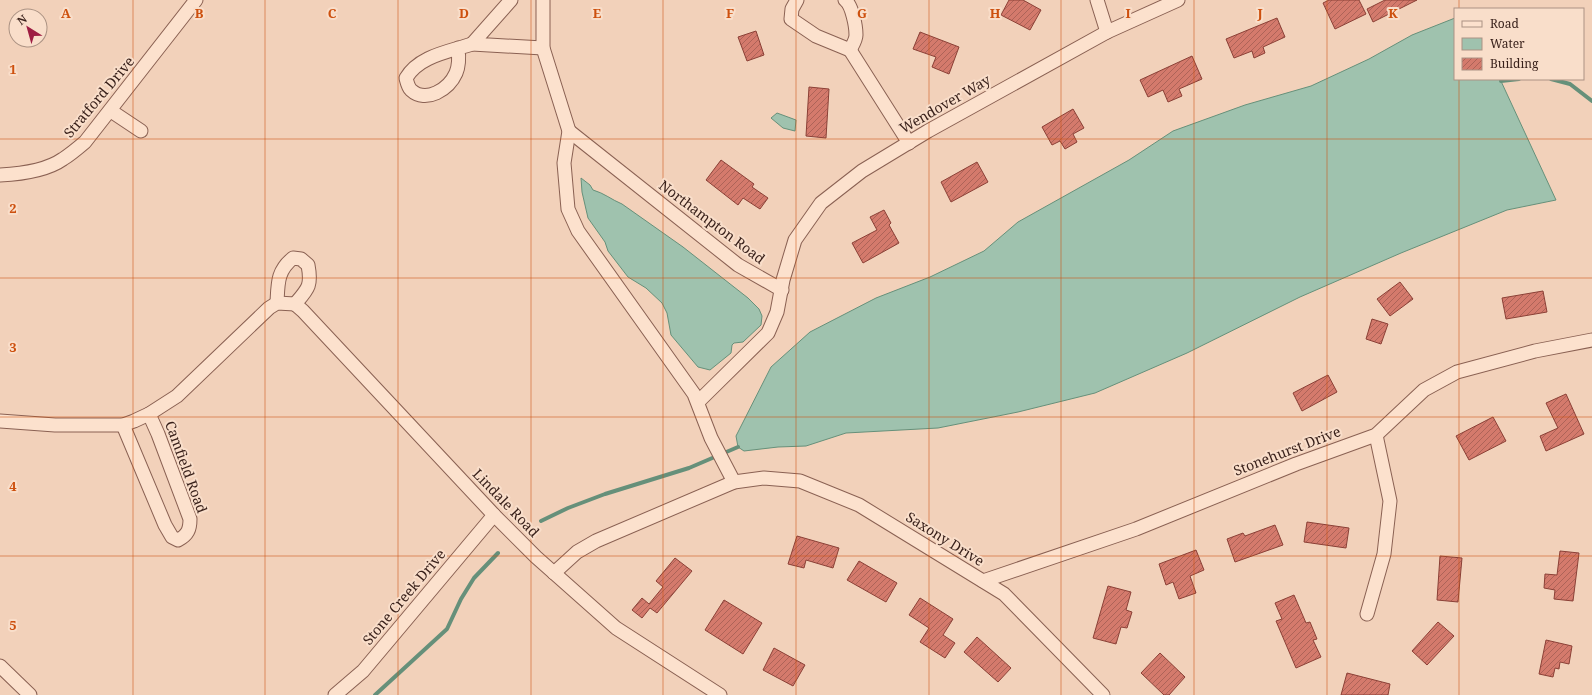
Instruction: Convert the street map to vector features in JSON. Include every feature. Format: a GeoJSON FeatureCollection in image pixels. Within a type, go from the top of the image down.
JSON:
{"type":"FeatureCollection","features":[{"type":"Feature","properties":{"kind":"street","name":"Stratford Drive"},"geometry":{"type":"LineString","coordinates":[[0,175],[39,170],[62,160],[85,142],[111,111],[196,0]]}},
{"type":"Feature","properties":{"kind":"street"},"geometry":{"type":"LineString","coordinates":[[472,44],[511,0]]}},
{"type":"Feature","properties":{"kind":"street"},"geometry":{"type":"LineString","coordinates":[[543,0],[543,48],[569,131],[564,163],[568,209],[578,231],[694,394],[711,438],[734,482],[596,541],[577,552],[554,573]]}},
{"type":"Feature","properties":{"kind":"street"},"geometry":{"type":"LineString","coordinates":[[797,0],[792,9],[791,19],[816,36],[850,50],[909,143]]}},
{"type":"Feature","properties":{"kind":"street"},"geometry":{"type":"LineString","coordinates":[[845,0],[848,2],[854,19],[856,36],[850,50]]}},
{"type":"Feature","properties":{"kind":"street"},"geometry":{"type":"LineString","coordinates":[[1097,0],[1107,32]]}},
{"type":"Feature","properties":{"kind":"street","name":"Wendover Way"},"geometry":{"type":"LineString","coordinates":[[782,290],[795,240],[821,203],[862,171],[1009,85],[1107,32],[1178,0]]}},
{"type":"Feature","properties":{"kind":"street"},"geometry":{"type":"LineString","coordinates":[[458,48],[472,44],[543,48]]}},
{"type":"Feature","properties":{"kind":"street"},"geometry":{"type":"LineString","coordinates":[[111,111],[141,131]]}},
{"type":"Feature","properties":{"kind":"street","name":"Northampton Road"},"geometry":{"type":"LineString","coordinates":[[569,131],[738,265],[782,290]]}},
{"type":"Feature","properties":{"kind":"street"},"geometry":{"type":"LineString","coordinates":[[293,258],[301,259],[308,265],[310,276],[308,289],[295,304],[278,303],[279,277],[285,265],[293,258]]}},
{"type":"Feature","properties":{"kind":"street"},"geometry":{"type":"LineString","coordinates":[[698,402],[768,333],[777,312],[782,290]]}},
{"type":"Feature","properties":{"kind":"street","name":"Camfield Road"},"geometry":{"type":"LineString","coordinates":[[0,421],[55,425],[123,425],[149,414],[177,396],[269,308],[278,303]]}},
{"type":"Feature","properties":{"kind":"street","name":"Lindale Road"},"geometry":{"type":"LineString","coordinates":[[295,304],[304,311],[494,515],[554,573],[616,628],[720,695]]}},
{"type":"Feature","properties":{"kind":"street","name":"Stonehurst Drive"},"geometry":{"type":"LineString","coordinates":[[984,581],[1136,529],[1296,464],[1376,434],[1424,390],[1457,372],[1535,351],[1592,340]]}},
{"type":"Feature","properties":{"kind":"street","name":"Camfield Road"},"geometry":{"type":"LineString","coordinates":[[123,425],[165,525],[172,538],[178,540],[190,529],[190,519],[149,414]]}},
{"type":"Feature","properties":{"kind":"street"},"geometry":{"type":"LineString","coordinates":[[1367,614],[1384,554],[1390,501],[1376,434]]}},
{"type":"Feature","properties":{"kind":"street","name":"Saxony Drive"},"geometry":{"type":"LineString","coordinates":[[734,482],[764,478],[800,481],[859,505],[1004,594],[1103,695]]}},
{"type":"Feature","properties":{"kind":"street","name":"Stone Creek Drive"},"geometry":{"type":"LineString","coordinates":[[335,695],[363,671],[494,515]]}},
{"type":"Feature","properties":{"kind":"street"},"geometry":{"type":"LineString","coordinates":[[0,666],[30,695]]}},
{"type":"Feature","properties":{"kind":"water"},"geometry":{"type":"Polygon","coordinates":[[[1454,18],[1454,80],[1500,80],[1556,200],[1507,210],[1401,253],[1300,297],[1187,353],[1095,393],[1018,412],[938,428],[846,433],[806,446],[778,447],[744,451],[738,447],[736,436],[771,367],[810,332],[876,298],[930,277],[984,251],[1018,222],[1129,160],[1173,131],[1245,105],[1311,86],[1369,59],[1412,35],[1454,18]]]}},
{"type":"Feature","properties":{"kind":"water"},"geometry":{"type":"Polygon","coordinates":[[[777,113],[796,120],[795,131],[783,128],[771,118],[777,113]]]}},
{"type":"Feature","properties":{"kind":"water"},"geometry":{"type":"Polygon","coordinates":[[[581,178],[590,185],[593,190],[622,204],[683,247],[748,298],[759,309],[762,316],[761,325],[743,342],[734,343],[732,345],[731,353],[710,370],[698,367],[671,335],[667,313],[662,303],[646,288],[628,277],[608,251],[605,242],[588,218],[582,192],[581,178]]]}},
{"type":"Feature","properties":{"kind":"building"},"geometry":{"type":"Polygon","coordinates":[[[1009,0],[1023,0],[1041,10],[1030,30],[1001,15],[1009,0]]]}},
{"type":"Feature","properties":{"kind":"building"},"geometry":{"type":"Polygon","coordinates":[[[1329,0],[1359,0],[1366,14],[1335,29],[1323,3],[1329,0]]]}},
{"type":"Feature","properties":{"kind":"building"},"geometry":{"type":"Polygon","coordinates":[[[1385,0],[1417,0],[1373,22],[1367,9],[1385,0]]]}},
{"type":"Feature","properties":{"kind":"building"},"geometry":{"type":"Polygon","coordinates":[[[1277,18],[1285,37],[1263,47],[1265,53],[1254,58],[1252,51],[1234,58],[1226,39],[1277,18]]]}},
{"type":"Feature","properties":{"kind":"building"},"geometry":{"type":"Polygon","coordinates":[[[756,31],[764,55],[747,61],[738,37],[756,31]]]}},
{"type":"Feature","properties":{"kind":"building"},"geometry":{"type":"Polygon","coordinates":[[[920,32],[959,47],[949,74],[932,67],[936,57],[913,49],[920,32]]]}},
{"type":"Feature","properties":{"kind":"building"},"geometry":{"type":"Polygon","coordinates":[[[1192,56],[1202,79],[1179,89],[1182,96],[1168,102],[1163,90],[1148,97],[1140,80],[1192,56]]]}},
{"type":"Feature","properties":{"kind":"building"},"geometry":{"type":"Polygon","coordinates":[[[809,87],[829,89],[826,138],[806,136],[809,87]]]}},
{"type":"Feature","properties":{"kind":"building"},"geometry":{"type":"Polygon","coordinates":[[[1073,109],[1084,128],[1073,134],[1077,142],[1065,149],[1060,141],[1052,145],[1042,127],[1073,109]]]}},
{"type":"Feature","properties":{"kind":"building"},"geometry":{"type":"Polygon","coordinates":[[[721,160],[754,184],[752,187],[768,198],[760,209],[743,198],[738,205],[706,180],[721,160]]]}},
{"type":"Feature","properties":{"kind":"building"},"geometry":{"type":"Polygon","coordinates":[[[977,162],[988,182],[951,202],[941,182],[977,162]]]}},
{"type":"Feature","properties":{"kind":"building"},"geometry":{"type":"Polygon","coordinates":[[[884,210],[891,223],[889,225],[899,243],[863,263],[852,243],[877,230],[870,217],[884,210]]]}},
{"type":"Feature","properties":{"kind":"building"},"geometry":{"type":"Polygon","coordinates":[[[1400,282],[1413,299],[1390,316],[1377,299],[1400,282]]]}},
{"type":"Feature","properties":{"kind":"building"},"geometry":{"type":"Polygon","coordinates":[[[1543,291],[1547,312],[1506,319],[1502,298],[1543,291]]]}},
{"type":"Feature","properties":{"kind":"building"},"geometry":{"type":"Polygon","coordinates":[[[1372,319],[1388,324],[1381,344],[1366,339],[1372,319]]]}},
{"type":"Feature","properties":{"kind":"building"},"geometry":{"type":"Polygon","coordinates":[[[1328,375],[1337,392],[1302,411],[1293,393],[1328,375]]]}},
{"type":"Feature","properties":{"kind":"building"},"geometry":{"type":"Polygon","coordinates":[[[1566,394],[1584,434],[1546,451],[1540,436],[1558,428],[1546,403],[1566,394]]]}},
{"type":"Feature","properties":{"kind":"building"},"geometry":{"type":"Polygon","coordinates":[[[1493,417],[1506,441],[1469,460],[1456,436],[1493,417]]]}},
{"type":"Feature","properties":{"kind":"building"},"geometry":{"type":"Polygon","coordinates":[[[1307,522],[1349,528],[1346,548],[1304,542],[1307,522]]]}},
{"type":"Feature","properties":{"kind":"building"},"geometry":{"type":"Polygon","coordinates":[[[1275,525],[1283,545],[1235,562],[1227,539],[1243,533],[1245,536],[1275,525]]]}},
{"type":"Feature","properties":{"kind":"building"},"geometry":{"type":"Polygon","coordinates":[[[797,536],[839,548],[833,568],[806,560],[804,568],[788,564],[797,536]]]}},
{"type":"Feature","properties":{"kind":"building"},"geometry":{"type":"Polygon","coordinates":[[[1196,550],[1204,570],[1190,576],[1196,593],[1179,599],[1173,582],[1166,585],[1159,564],[1196,550]]]}},
{"type":"Feature","properties":{"kind":"building"},"geometry":{"type":"Polygon","coordinates":[[[1560,551],[1579,553],[1573,601],[1554,599],[1555,590],[1544,588],[1545,574],[1557,575],[1560,551]]]}},
{"type":"Feature","properties":{"kind":"building"},"geometry":{"type":"Polygon","coordinates":[[[1440,556],[1462,558],[1458,602],[1437,600],[1440,556]]]}},
{"type":"Feature","properties":{"kind":"building"},"geometry":{"type":"Polygon","coordinates":[[[675,558],[692,571],[657,613],[650,608],[642,618],[632,610],[642,598],[649,604],[663,587],[656,581],[675,558]]]}},
{"type":"Feature","properties":{"kind":"building"},"geometry":{"type":"Polygon","coordinates":[[[859,561],[897,583],[886,602],[847,580],[859,561]]]}},
{"type":"Feature","properties":{"kind":"building"},"geometry":{"type":"Polygon","coordinates":[[[1108,586],[1131,592],[1126,610],[1132,612],[1127,628],[1121,627],[1116,644],[1093,638],[1108,586]]]}},
{"type":"Feature","properties":{"kind":"building"},"geometry":{"type":"Polygon","coordinates":[[[1294,595],[1306,623],[1310,622],[1317,639],[1313,640],[1321,657],[1296,668],[1276,621],[1282,619],[1275,603],[1294,595]]]}},
{"type":"Feature","properties":{"kind":"building"},"geometry":{"type":"Polygon","coordinates":[[[920,598],[953,619],[943,635],[955,643],[945,658],[920,642],[929,628],[909,615],[920,598]]]}},
{"type":"Feature","properties":{"kind":"building"},"geometry":{"type":"Polygon","coordinates":[[[724,600],[762,623],[743,654],[705,630],[724,600]]]}},
{"type":"Feature","properties":{"kind":"building"},"geometry":{"type":"Polygon","coordinates":[[[1438,622],[1454,636],[1427,665],[1412,651],[1438,622]]]}},
{"type":"Feature","properties":{"kind":"building"},"geometry":{"type":"Polygon","coordinates":[[[977,637],[1011,668],[998,682],[964,652],[977,637]]]}},
{"type":"Feature","properties":{"kind":"building"},"geometry":{"type":"Polygon","coordinates":[[[1546,640],[1572,646],[1569,664],[1560,662],[1559,669],[1555,668],[1553,677],[1539,674],[1546,640]]]}},
{"type":"Feature","properties":{"kind":"building"},"geometry":{"type":"Polygon","coordinates":[[[774,648],[805,665],[793,686],[763,670],[774,648]]]}},
{"type":"Feature","properties":{"kind":"building"},"geometry":{"type":"Polygon","coordinates":[[[1160,653],[1185,677],[1169,695],[1164,695],[1141,673],[1160,653]]]}},
{"type":"Feature","properties":{"kind":"building"},"geometry":{"type":"Polygon","coordinates":[[[1347,673],[1390,684],[1388,695],[1341,695],[1347,673]]]}},
{"type":"Feature","properties":{"kind":"waterway"},"geometry":{"type":"LineString","coordinates":[[1501,81],[1510,80]]}},
{"type":"Feature","properties":{"kind":"waterway"},"geometry":{"type":"LineString","coordinates":[[1555,80],[1570,84],[1592,101]]}},
{"type":"Feature","properties":{"kind":"waterway"},"geometry":{"type":"LineString","coordinates":[[541,521],[568,508],[605,494],[689,468],[738,447]]}},
{"type":"Feature","properties":{"kind":"waterway"},"geometry":{"type":"LineString","coordinates":[[375,695],[447,629],[461,599],[474,578],[498,553]]}}]}
